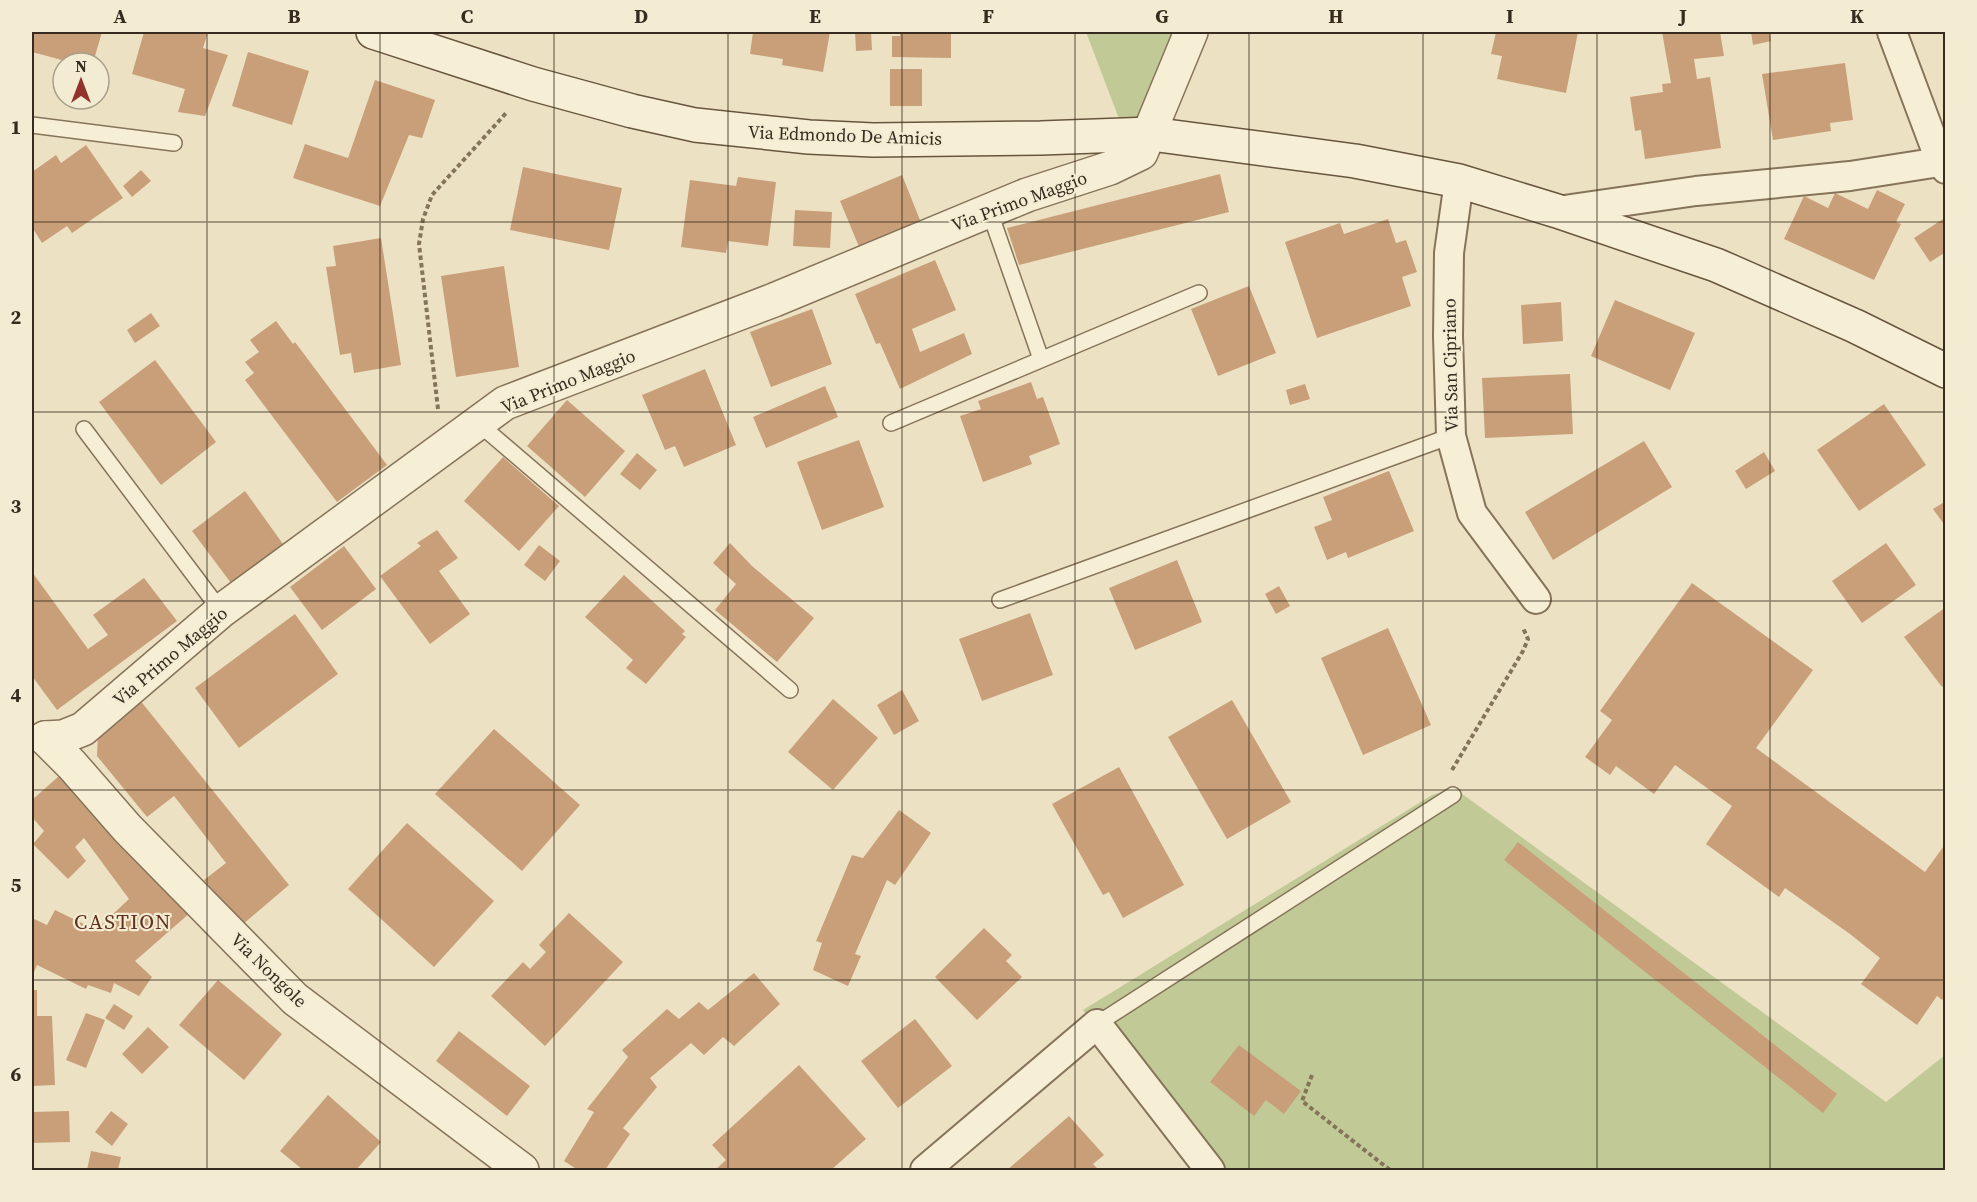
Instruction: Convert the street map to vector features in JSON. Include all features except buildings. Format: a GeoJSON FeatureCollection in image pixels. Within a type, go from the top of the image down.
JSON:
{"type":"FeatureCollection","features":[{"type":"Feature","properties":{"kind":"street","name":"Via Edmondo De Amicis"},"geometry":{"type":"LineString","coordinates":[[373,32],[533,84],[632,111],[695,125],[809,137],[873,140],[1151,134]]}},
{"type":"Feature","properties":{"kind":"street","name":"Via Primo Maggio"},"geometry":{"type":"LineString","coordinates":[[36,740],[63,737],[83,729],[221,611],[505,403],[774,300],[1027,195],[1110,168],[1142,153],[1191,32]]}},
{"type":"Feature","properties":{"kind":"street"},"geometry":{"type":"LineString","coordinates":[[1557,211],[1696,191],[1944,164],[1892,32]]}},
{"type":"Feature","properties":{"kind":"street"},"geometry":{"type":"LineString","coordinates":[[1151,134],[1355,161],[1459,181],[1557,211],[1716,265],[1855,326],[1946,371]]}},
{"type":"Feature","properties":{"kind":"street","name":"Via San Cipriano"},"geometry":{"type":"LineString","coordinates":[[1459,181],[1449,253],[1448,336],[1451,436],[1472,513],[1536,599]]}},
{"type":"Feature","properties":{"kind":"street","name":"Via Nongole"},"geometry":{"type":"LineString","coordinates":[[36,740],[72,765],[127,828],[295,999],[522,1170]]}},
{"type":"Feature","properties":{"kind":"street"},"geometry":{"type":"LineString","coordinates":[[926,1170],[1097,1024],[1210,1170]]}},
{"type":"Feature","properties":{"kind":"lane"},"geometry":{"type":"LineString","coordinates":[[32,125],[174,143]]}},
{"type":"Feature","properties":{"kind":"lane"},"geometry":{"type":"LineString","coordinates":[[989,210],[1041,359]]}},
{"type":"Feature","properties":{"kind":"lane"},"geometry":{"type":"LineString","coordinates":[[891,423],[1199,293]]}},
{"type":"Feature","properties":{"kind":"lane"},"geometry":{"type":"LineString","coordinates":[[478,423],[790,690]]}},
{"type":"Feature","properties":{"kind":"lane"},"geometry":{"type":"LineString","coordinates":[[84,429],[221,611]]}},
{"type":"Feature","properties":{"kind":"lane"},"geometry":{"type":"LineString","coordinates":[[1000,600],[1451,436]]}},
{"type":"Feature","properties":{"kind":"lane"},"geometry":{"type":"LineString","coordinates":[[1097,1024],[1453,795]]}},
{"type":"Feature","properties":{"kind":"path"},"geometry":{"type":"LineString","coordinates":[[443,448],[419,244],[423,219],[432,195],[533,84]]}},
{"type":"Feature","properties":{"kind":"path"},"geometry":{"type":"LineString","coordinates":[[1453,795],[1442,786],[1523,651],[1528,639],[1516,614],[1536,599]]}},
{"type":"Feature","properties":{"kind":"path"},"geometry":{"type":"LineString","coordinates":[[1312,1075],[1302,1101],[1390,1170]]}},
{"type":"Feature","properties":{"kind":"green space"},"geometry":{"type":"Polygon","coordinates":[[[1086,32],[1172,32],[1129,145],[1086,32]]]}},
{"type":"Feature","properties":{"kind":"green space"},"geometry":{"type":"Polygon","coordinates":[[[1454,788],[1886,1102],[1945,1055],[1945,1170],[1204,1170],[1083,1010],[1432,795],[1454,788]]]}},
{"type":"Feature","properties":{"kind":"district","name":"CASTION"},"geometry":{"type":"Point","coordinates":[123,921]}}]}
